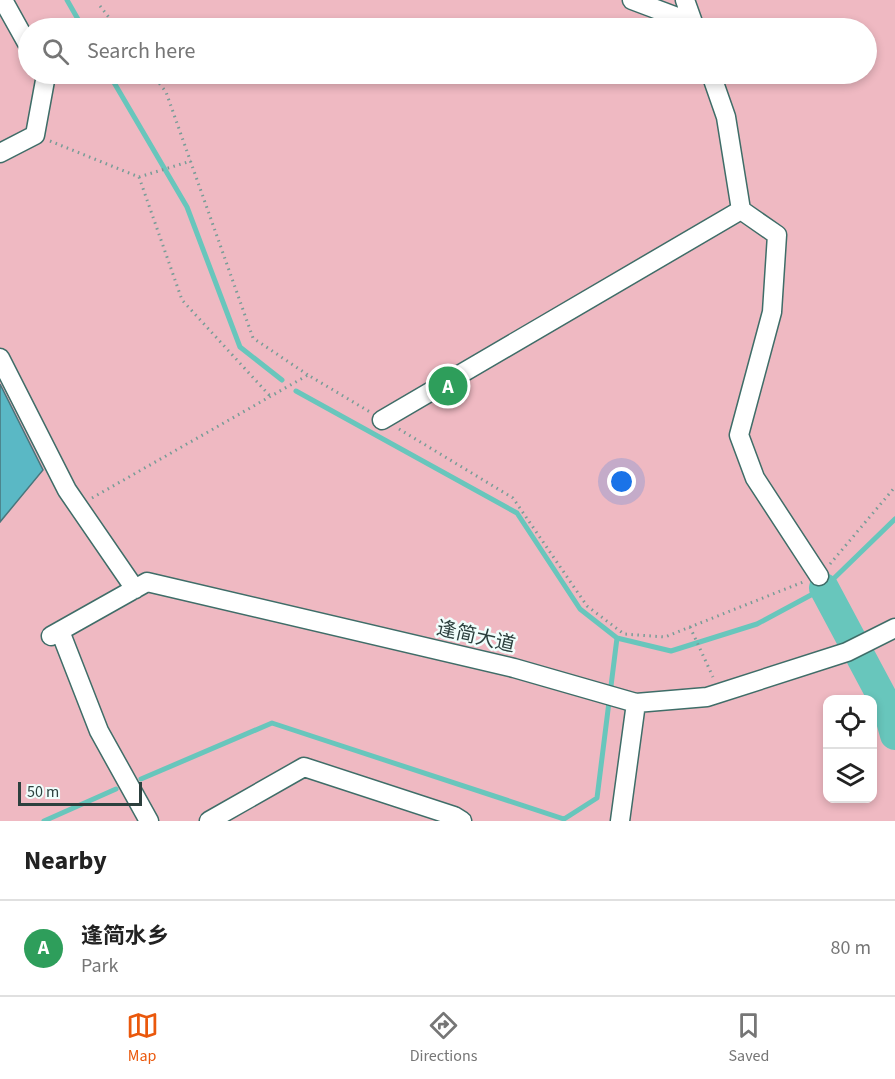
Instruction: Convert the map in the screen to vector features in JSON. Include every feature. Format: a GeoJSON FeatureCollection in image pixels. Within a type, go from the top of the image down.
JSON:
{"type":"FeatureCollection","features":[{"type":"Feature","properties":{"kind":"street"},"geometry":{"type":"LineString","coordinates":[[3,0],[18,27]]}},
{"type":"Feature","properties":{"kind":"street"},"geometry":{"type":"LineString","coordinates":[[632,0],[675,18]]}},
{"type":"Feature","properties":{"kind":"street"},"geometry":{"type":"LineString","coordinates":[[685,0],[691,18]]}},
{"type":"Feature","properties":{"kind":"street"},"geometry":{"type":"LineString","coordinates":[[0,153],[35,135],[44,84]]}},
{"type":"Feature","properties":{"kind":"street"},"geometry":{"type":"LineString","coordinates":[[714,84],[726,117],[741,210],[777,235],[772,312],[739,435],[755,478],[819,576]]}},
{"type":"Feature","properties":{"kind":"street"},"geometry":{"type":"LineString","coordinates":[[382,420],[741,210]]}},
{"type":"Feature","properties":{"kind":"street"},"geometry":{"type":"LineString","coordinates":[[0,358],[67,490],[135,589]]}},
{"type":"Feature","properties":{"kind":"street","name":"逢简大道"},"geometry":{"type":"LineString","coordinates":[[149,821],[99,731],[55,633],[147,582],[514,668],[628,701],[707,697],[847,652],[895,628]]}},
{"type":"Feature","properties":{"kind":"street"},"geometry":{"type":"LineString","coordinates":[[620,821],[628,701]]}},
{"type":"Feature","properties":{"kind":"street"},"geometry":{"type":"LineString","coordinates":[[209,821],[304,767],[453,816],[462,821]]}},
{"type":"Feature","properties":{"kind":"path"},"geometry":{"type":"LineString","coordinates":[[100,6],[109,18]]}},
{"type":"Feature","properties":{"kind":"path"},"geometry":{"type":"LineString","coordinates":[[160,84],[166,92],[253,338],[308,375],[513,498],[586,606],[624,634],[666,637],[819,576],[895,488]]}},
{"type":"Feature","properties":{"kind":"path"},"geometry":{"type":"LineString","coordinates":[[35,135],[139,177],[191,161]]}},
{"type":"Feature","properties":{"kind":"path"},"geometry":{"type":"LineString","coordinates":[[139,177],[182,300],[270,396]]}},
{"type":"Feature","properties":{"kind":"path"},"geometry":{"type":"LineString","coordinates":[[78,506],[308,375]]}},
{"type":"Feature","properties":{"kind":"path"},"geometry":{"type":"LineString","coordinates":[[690,627],[720,693]]}},
{"type":"Feature","properties":{"kind":"shaded area"},"geometry":{"type":"Polygon","coordinates":[[[0,0],[895,0],[895,821],[0,821],[0,0]]]}},
{"type":"Feature","properties":{"kind":"building"},"geometry":{"type":"Polygon","coordinates":[[[0,384],[43,470],[0,522],[0,384]]]}},
{"type":"Feature","properties":{"kind":"waterway"},"geometry":{"type":"LineString","coordinates":[[67,0],[77,18]]}},
{"type":"Feature","properties":{"kind":"waterway"},"geometry":{"type":"LineString","coordinates":[[115,84],[187,207],[240,347],[282,380]]}},
{"type":"Feature","properties":{"kind":"waterway"},"geometry":{"type":"LineString","coordinates":[[296,391],[517,513],[580,609],[617,638],[671,651],[757,624],[824,588],[895,519]]}},
{"type":"Feature","properties":{"kind":"waterway"},"geometry":{"type":"LineString","coordinates":[[824,588],[887,706],[895,735]]}},
{"type":"Feature","properties":{"kind":"waterway"},"geometry":{"type":"LineString","coordinates":[[141,779],[272,723],[564,819],[597,798],[617,638]]}},
{"type":"Feature","properties":{"kind":"waterway"},"geometry":{"type":"LineString","coordinates":[[44,821],[116,789]]}},
{"type":"Feature","properties":{"kind":"place","name":"逢简水乡"},"geometry":{"type":"Point","coordinates":[448,386]}}]}
